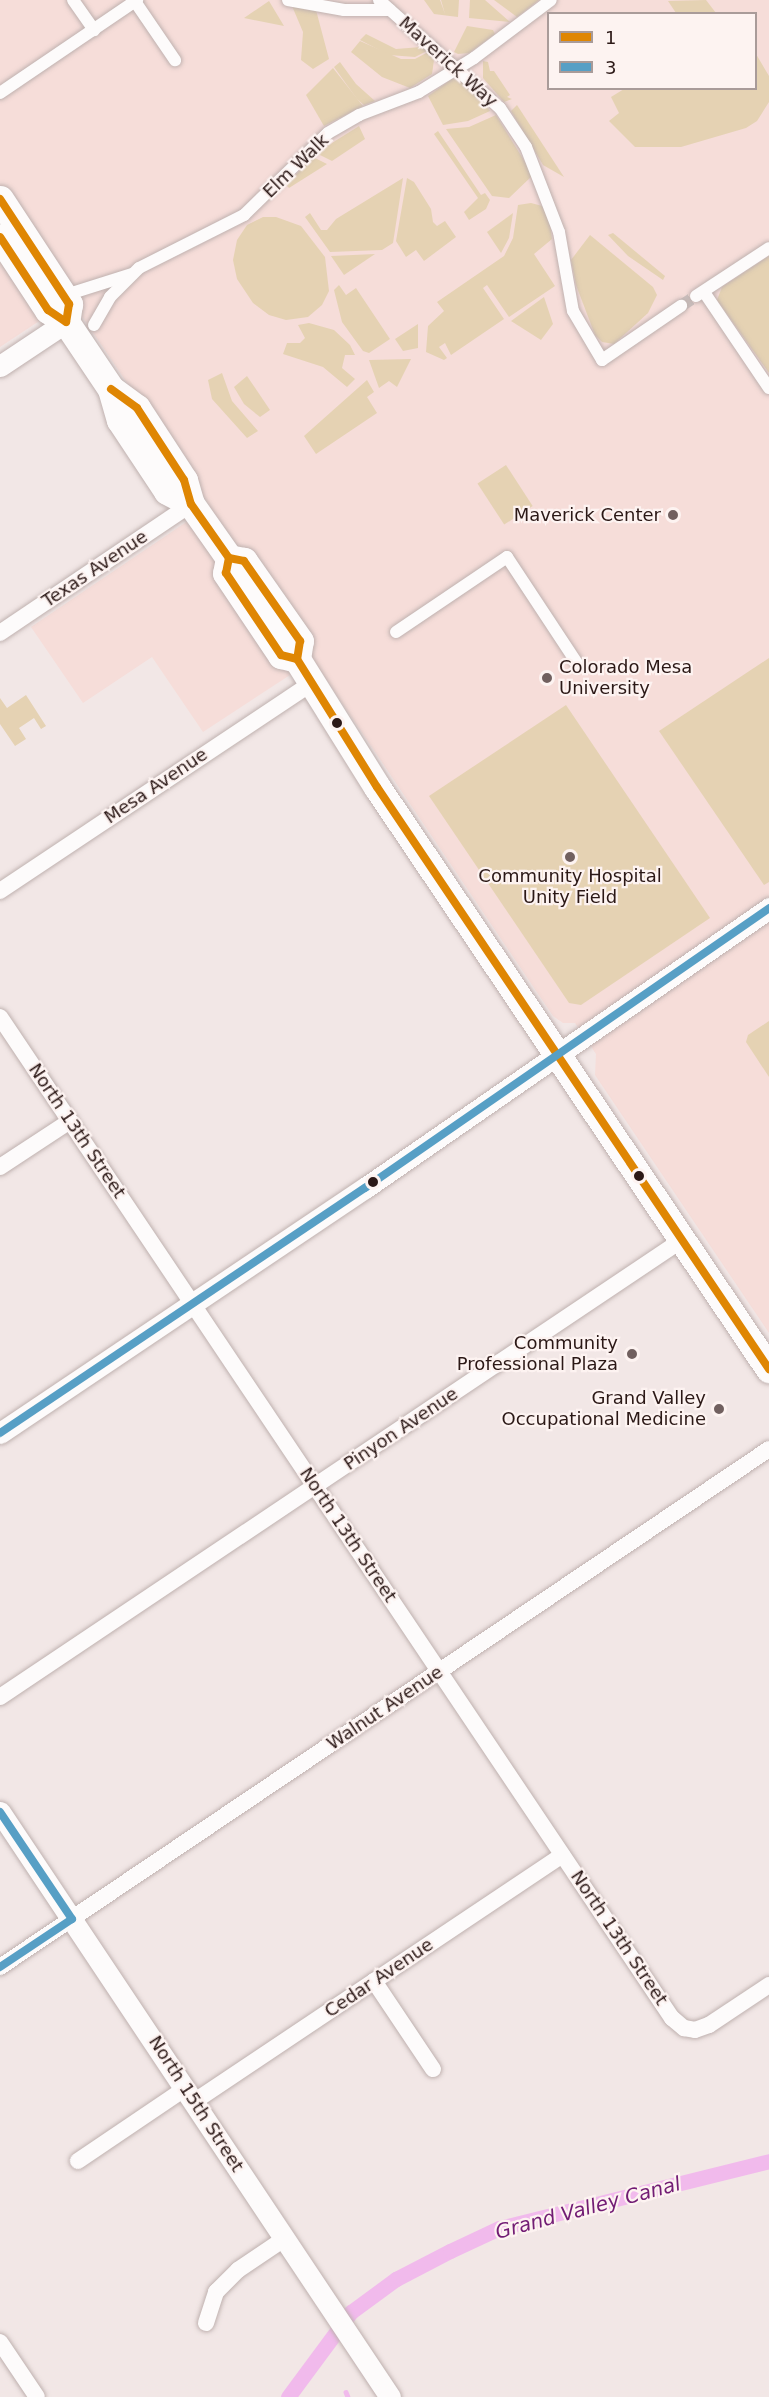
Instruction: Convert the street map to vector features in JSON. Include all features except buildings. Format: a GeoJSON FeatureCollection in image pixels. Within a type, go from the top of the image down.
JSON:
{"type":"FeatureCollection","features":[{"type":"Feature","properties":{"kind":"main road"},"geometry":{"type":"LineString","coordinates":[[0,199],[69,304],[66,322]]}},
{"type":"Feature","properties":{"kind":"main road"},"geometry":{"type":"LineString","coordinates":[[0,237],[48,310],[66,322],[111,390],[137,408],[184,480],[191,504],[229,558],[226,573],[281,655],[297,659],[377,787],[769,1369]]}},
{"type":"Feature","properties":{"kind":"street"},"geometry":{"type":"LineString","coordinates":[[73,0],[94,30]]}},
{"type":"Feature","properties":{"kind":"street"},"geometry":{"type":"LineString","coordinates":[[0,93],[136,0],[175,60]]}},
{"type":"Feature","properties":{"kind":"street"},"geometry":{"type":"LineString","coordinates":[[288,0],[344,10],[390,10]]}},
{"type":"Feature","properties":{"kind":"street","name":"Maverick Way"},"geometry":{"type":"LineString","coordinates":[[379,0],[500,108],[526,147],[559,232],[573,311],[602,360],[681,306]]}},
{"type":"Feature","properties":{"kind":"street","name":"Elm Walk"},"geometry":{"type":"LineString","coordinates":[[94,325],[110,297],[133,273],[159,256],[204,238],[244,215],[328,133],[358,116],[405,99],[455,68],[551,0]]}},
{"type":"Feature","properties":{"kind":"street"},"geometry":{"type":"LineString","coordinates":[[769,248],[700,294],[769,388]]}},
{"type":"Feature","properties":{"kind":"street","name":"Elm Walk"},"geometry":{"type":"LineString","coordinates":[[72,293],[133,273]]}},
{"type":"Feature","properties":{"kind":"street"},"geometry":{"type":"LineString","coordinates":[[0,366],[66,322]]}},
{"type":"Feature","properties":{"kind":"street","name":"Texas Avenue"},"geometry":{"type":"LineString","coordinates":[[0,633],[191,504]]}},
{"type":"Feature","properties":{"kind":"street"},"geometry":{"type":"LineString","coordinates":[[396,632],[507,557],[577,663]]}},
{"type":"Feature","properties":{"kind":"street","name":"Mesa Avenue"},"geometry":{"type":"LineString","coordinates":[[0,891],[312,683]]}},
{"type":"Feature","properties":{"kind":"street"},"geometry":{"type":"LineString","coordinates":[[0,1433],[193,1305],[687,968],[769,908]]}},
{"type":"Feature","properties":{"kind":"street"},"geometry":{"type":"LineString","coordinates":[[687,968],[728,952],[769,924]]}},
{"type":"Feature","properties":{"kind":"street","name":"North 13th Street"},"geometry":{"type":"LineString","coordinates":[[0,1017],[672,2018],[684,2028],[695,2030],[709,2025],[769,1985]]}},
{"type":"Feature","properties":{"kind":"street"},"geometry":{"type":"LineString","coordinates":[[0,1167],[70,1121]]}},
{"type":"Feature","properties":{"kind":"street","name":"Pinyon Avenue"},"geometry":{"type":"LineString","coordinates":[[0,1697],[682,1240]]}},
{"type":"Feature","properties":{"kind":"street","name":"Walnut Avenue"},"geometry":{"type":"LineString","coordinates":[[0,1968],[769,1449]]}},
{"type":"Feature","properties":{"kind":"street","name":"North 15th Street"},"geometry":{"type":"LineString","coordinates":[[0,1812],[191,2095],[390,2397]]}},
{"type":"Feature","properties":{"kind":"street","name":"Cedar Avenue"},"geometry":{"type":"LineString","coordinates":[[78,2161],[191,2095],[374,1981],[562,1855]]}},
{"type":"Feature","properties":{"kind":"street"},"geometry":{"type":"LineString","coordinates":[[374,1981],[432,2069]]}},
{"type":"Feature","properties":{"kind":"street"},"geometry":{"type":"LineString","coordinates":[[206,2323],[216,2292],[238,2270],[284,2239]]}},
{"type":"Feature","properties":{"kind":"street"},"geometry":{"type":"LineString","coordinates":[[0,2342],[38,2397]]}},
{"type":"Feature","properties":{"kind":"shaded area","name":"Colorado Mesa University"},"geometry":{"type":"Polygon","coordinates":[[[0,0],[769,0],[769,1333],[595,1075],[596,1054],[575,1023],[563,1023],[553,1016],[313,660],[203,732],[152,657],[83,703],[31,627],[210,506],[71,300],[0,347],[0,0]]]}},
{"type":"Feature","properties":{"kind":"shaded area"},"geometry":{"type":"Polygon","coordinates":[[[424,0],[440,0],[445,14],[441,0],[459,0],[458,17],[434,14],[424,0]]]}},
{"type":"Feature","properties":{"kind":"shaded area"},"geometry":{"type":"Polygon","coordinates":[[[470,0],[485,0],[510,22],[469,18],[470,0]]]}},
{"type":"Feature","properties":{"kind":"shaded area"},"geometry":{"type":"Polygon","coordinates":[[[494,0],[539,0],[517,17],[494,0]]]}},
{"type":"Feature","properties":{"kind":"shaded area"},"geometry":{"type":"Polygon","coordinates":[[[706,0],[715,12],[675,12],[668,1],[706,0]]]}},
{"type":"Feature","properties":{"kind":"shaded area"},"geometry":{"type":"Polygon","coordinates":[[[269,1],[284,26],[244,18],[269,1]]]}},
{"type":"Feature","properties":{"kind":"shaded area"},"geometry":{"type":"Polygon","coordinates":[[[292,6],[316,10],[329,59],[313,69],[301,60],[303,32],[292,6]]]}},
{"type":"Feature","properties":{"kind":"shaded area"},"geometry":{"type":"Polygon","coordinates":[[[467,26],[493,30],[495,34],[469,53],[458,54],[454,52],[467,26]]]}},
{"type":"Feature","properties":{"kind":"shaded area"},"geometry":{"type":"Polygon","coordinates":[[[366,34],[396,49],[421,47],[427,51],[415,57],[389,55],[360,40],[366,34]]]}},
{"type":"Feature","properties":{"kind":"shaded area"},"geometry":{"type":"Polygon","coordinates":[[[360,41],[401,59],[415,59],[428,52],[434,60],[432,74],[410,88],[382,77],[351,52],[360,41]]]}},
{"type":"Feature","properties":{"kind":"shaded area"},"geometry":{"type":"Polygon","coordinates":[[[757,56],[769,76],[769,102],[757,121],[746,128],[681,147],[635,147],[609,121],[619,113],[611,97],[622,90],[757,90],[757,56]]]}},
{"type":"Feature","properties":{"kind":"shaded area"},"geometry":{"type":"Polygon","coordinates":[[[483,61],[488,62],[490,71],[494,71],[510,95],[507,97],[512,99],[504,102],[483,78],[483,61]]]}},
{"type":"Feature","properties":{"kind":"shaded area"},"geometry":{"type":"Polygon","coordinates":[[[340,62],[356,84],[375,101],[364,105],[357,99],[334,67],[340,62]]]}},
{"type":"Feature","properties":{"kind":"shaded area"},"geometry":{"type":"Polygon","coordinates":[[[333,68],[363,106],[324,126],[306,95],[333,68]]]}},
{"type":"Feature","properties":{"kind":"shaded area"},"geometry":{"type":"Polygon","coordinates":[[[452,79],[461,80],[479,94],[490,111],[468,121],[443,125],[428,96],[452,79]]]}},
{"type":"Feature","properties":{"kind":"shaded area"},"geometry":{"type":"Polygon","coordinates":[[[517,105],[564,177],[543,165],[511,111],[517,105]]]}},
{"type":"Feature","properties":{"kind":"shaded area"},"geometry":{"type":"Polygon","coordinates":[[[496,115],[533,175],[509,198],[492,196],[446,129],[469,127],[496,115]]]}},
{"type":"Feature","properties":{"kind":"shaded area"},"geometry":{"type":"Polygon","coordinates":[[[359,126],[365,139],[332,161],[316,153],[359,126]]]}},
{"type":"Feature","properties":{"kind":"shaded area"},"geometry":{"type":"Polygon","coordinates":[[[438,131],[481,195],[485,193],[490,200],[486,209],[469,220],[464,212],[478,198],[434,134],[438,131]]]}},
{"type":"Feature","properties":{"kind":"shaded area"},"geometry":{"type":"Polygon","coordinates":[[[313,157],[327,164],[289,188],[286,185],[313,157]]]}},
{"type":"Feature","properties":{"kind":"shaded area"},"geometry":{"type":"Polygon","coordinates":[[[403,178],[393,243],[382,250],[330,252],[305,217],[310,213],[321,230],[327,230],[336,219],[403,178]]]}},
{"type":"Feature","properties":{"kind":"shaded area"},"geometry":{"type":"Polygon","coordinates":[[[407,178],[414,182],[431,209],[433,222],[437,226],[445,221],[456,237],[424,261],[416,250],[406,257],[396,241],[407,178]]]}},
{"type":"Feature","properties":{"kind":"shaded area"},"geometry":{"type":"Polygon","coordinates":[[[531,203],[546,207],[549,216],[552,239],[534,254],[555,286],[509,317],[487,285],[483,288],[504,319],[451,355],[445,343],[439,347],[447,358],[444,360],[426,352],[428,326],[444,311],[437,302],[504,256],[513,238],[518,205],[531,203]]]}},
{"type":"Feature","properties":{"kind":"shaded area"},"geometry":{"type":"Polygon","coordinates":[[[513,213],[509,238],[501,253],[487,232],[513,213]]]}},
{"type":"Feature","properties":{"kind":"shaded area"},"geometry":{"type":"Polygon","coordinates":[[[263,217],[276,217],[301,226],[325,257],[329,291],[322,305],[308,317],[286,320],[269,315],[253,303],[237,279],[233,260],[237,240],[247,225],[263,217]]]}},
{"type":"Feature","properties":{"kind":"shaded area"},"geometry":{"type":"Polygon","coordinates":[[[613,233],[665,276],[663,280],[628,256],[608,235],[613,233]]]}},
{"type":"Feature","properties":{"kind":"shaded area"},"geometry":{"type":"Polygon","coordinates":[[[590,235],[653,287],[657,295],[648,313],[614,344],[602,342],[595,335],[576,285],[571,260],[590,235]]]}},
{"type":"Feature","properties":{"kind":"shaded area"},"geometry":{"type":"Polygon","coordinates":[[[375,254],[344,275],[331,256],[375,254]]]}},
{"type":"Feature","properties":{"kind":"shaded area"},"geometry":{"type":"Polygon","coordinates":[[[769,256],[769,373],[717,300],[722,287],[769,256]]]}},
{"type":"Feature","properties":{"kind":"shaded area"},"geometry":{"type":"Polygon","coordinates":[[[339,285],[346,295],[356,288],[390,339],[369,353],[363,351],[342,322],[334,290],[339,285]]]}},
{"type":"Feature","properties":{"kind":"shaded area"},"geometry":{"type":"Polygon","coordinates":[[[544,297],[553,324],[541,340],[511,321],[544,297]]]}},
{"type":"Feature","properties":{"kind":"shaded area"},"geometry":{"type":"Polygon","coordinates":[[[309,323],[334,330],[350,345],[355,355],[345,355],[342,368],[355,379],[347,387],[323,367],[283,354],[287,343],[300,343],[305,338],[298,325],[309,323]]]}},
{"type":"Feature","properties":{"kind":"shaded area"},"geometry":{"type":"Polygon","coordinates":[[[418,324],[418,348],[403,351],[395,339],[418,324]]]}},
{"type":"Feature","properties":{"kind":"shaded area"},"geometry":{"type":"Polygon","coordinates":[[[411,359],[397,387],[389,381],[379,388],[369,360],[411,359]]]}},
{"type":"Feature","properties":{"kind":"shaded area"},"geometry":{"type":"Polygon","coordinates":[[[222,373],[232,401],[258,431],[247,438],[212,399],[208,380],[222,373]]]}},
{"type":"Feature","properties":{"kind":"shaded area"},"geometry":{"type":"Polygon","coordinates":[[[247,376],[270,410],[260,417],[244,404],[234,387],[247,376]]]}},
{"type":"Feature","properties":{"kind":"shaded area"},"geometry":{"type":"Polygon","coordinates":[[[367,380],[374,392],[367,397],[377,413],[316,454],[304,436],[367,380]]]}},
{"type":"Feature","properties":{"kind":"shaded area"},"geometry":{"type":"Polygon","coordinates":[[[506,465],[533,506],[504,525],[477,484],[506,465]]]}},
{"type":"Feature","properties":{"kind":"shaded area"},"geometry":{"type":"Polygon","coordinates":[[[769,658],[769,882],[764,885],[659,731],[769,658]]]}},
{"type":"Feature","properties":{"kind":"shaded area"},"geometry":{"type":"Polygon","coordinates":[[[26,695],[46,726],[41,729],[34,718],[19,728],[26,739],[15,746],[0,724],[0,698],[7,708],[26,695]]]}},
{"type":"Feature","properties":{"kind":"shaded area","name":"Community Hospital Unity Field"},"geometry":{"type":"Polygon","coordinates":[[[566,705],[710,918],[581,1005],[569,1003],[429,796],[566,705]]]}},
{"type":"Feature","properties":{"kind":"shaded area"},"geometry":{"type":"Polygon","coordinates":[[[769,1021],[769,1077],[746,1042],[748,1035],[769,1021]]]}},
{"type":"Feature","properties":{"kind":"waterway","name":"Grand Valley Canal"},"geometry":{"type":"LineString","coordinates":[[288,2397],[351,2312],[396,2279],[450,2251],[499,2228],[769,2161]]}},
{"type":"Feature","properties":{"kind":"waterway"},"geometry":{"type":"LineString","coordinates":[[346,2392],[348,2397]]}},
{"type":"Feature","properties":{"kind":"tunnel"},"geometry":{"type":"LineString","coordinates":[[681,306],[696,296]]}},
{"type":"Feature","properties":{"kind":"transit line","name":"1"},"geometry":{"type":"LineString","coordinates":[[0,199],[69,304],[66,322],[48,310],[0,237]]}},
{"type":"Feature","properties":{"kind":"transit line","name":"1"},"geometry":{"type":"LineString","coordinates":[[111,389],[137,408],[184,480],[191,504],[229,558]]}},
{"type":"Feature","properties":{"kind":"transit line","name":"1"},"geometry":{"type":"LineString","coordinates":[[229,558],[244,561],[300,641],[297,659],[281,655],[226,573],[229,558]]}},
{"type":"Feature","properties":{"kind":"transit line","name":"1"},"geometry":{"type":"LineString","coordinates":[[297,659],[377,787],[769,1369]]}},
{"type":"Feature","properties":{"kind":"transit line","name":"3"},"geometry":{"type":"LineString","coordinates":[[0,1433],[365,1188],[769,908]]}},
{"type":"Feature","properties":{"kind":"transit line","name":"3"},"geometry":{"type":"LineString","coordinates":[[0,1812],[72,1919],[0,1967]]}},
{"type":"Feature","properties":{"kind":"place","name":"Maverick Center"},"geometry":{"type":"Point","coordinates":[673,515]}},
{"type":"Feature","properties":{"kind":"place","name":"Colorado Mesa University"},"geometry":{"type":"Point","coordinates":[547,678]}},
{"type":"Feature","properties":{"kind":"place","name":"Community Hospital Unity Field"},"geometry":{"type":"Point","coordinates":[570,857]}},
{"type":"Feature","properties":{"kind":"place","name":"Community Professional Plaza"},"geometry":{"type":"Point","coordinates":[632,1354]}},
{"type":"Feature","properties":{"kind":"place","name":"Grand Valley Occupational Medicine"},"geometry":{"type":"Point","coordinates":[719,1409]}}]}
